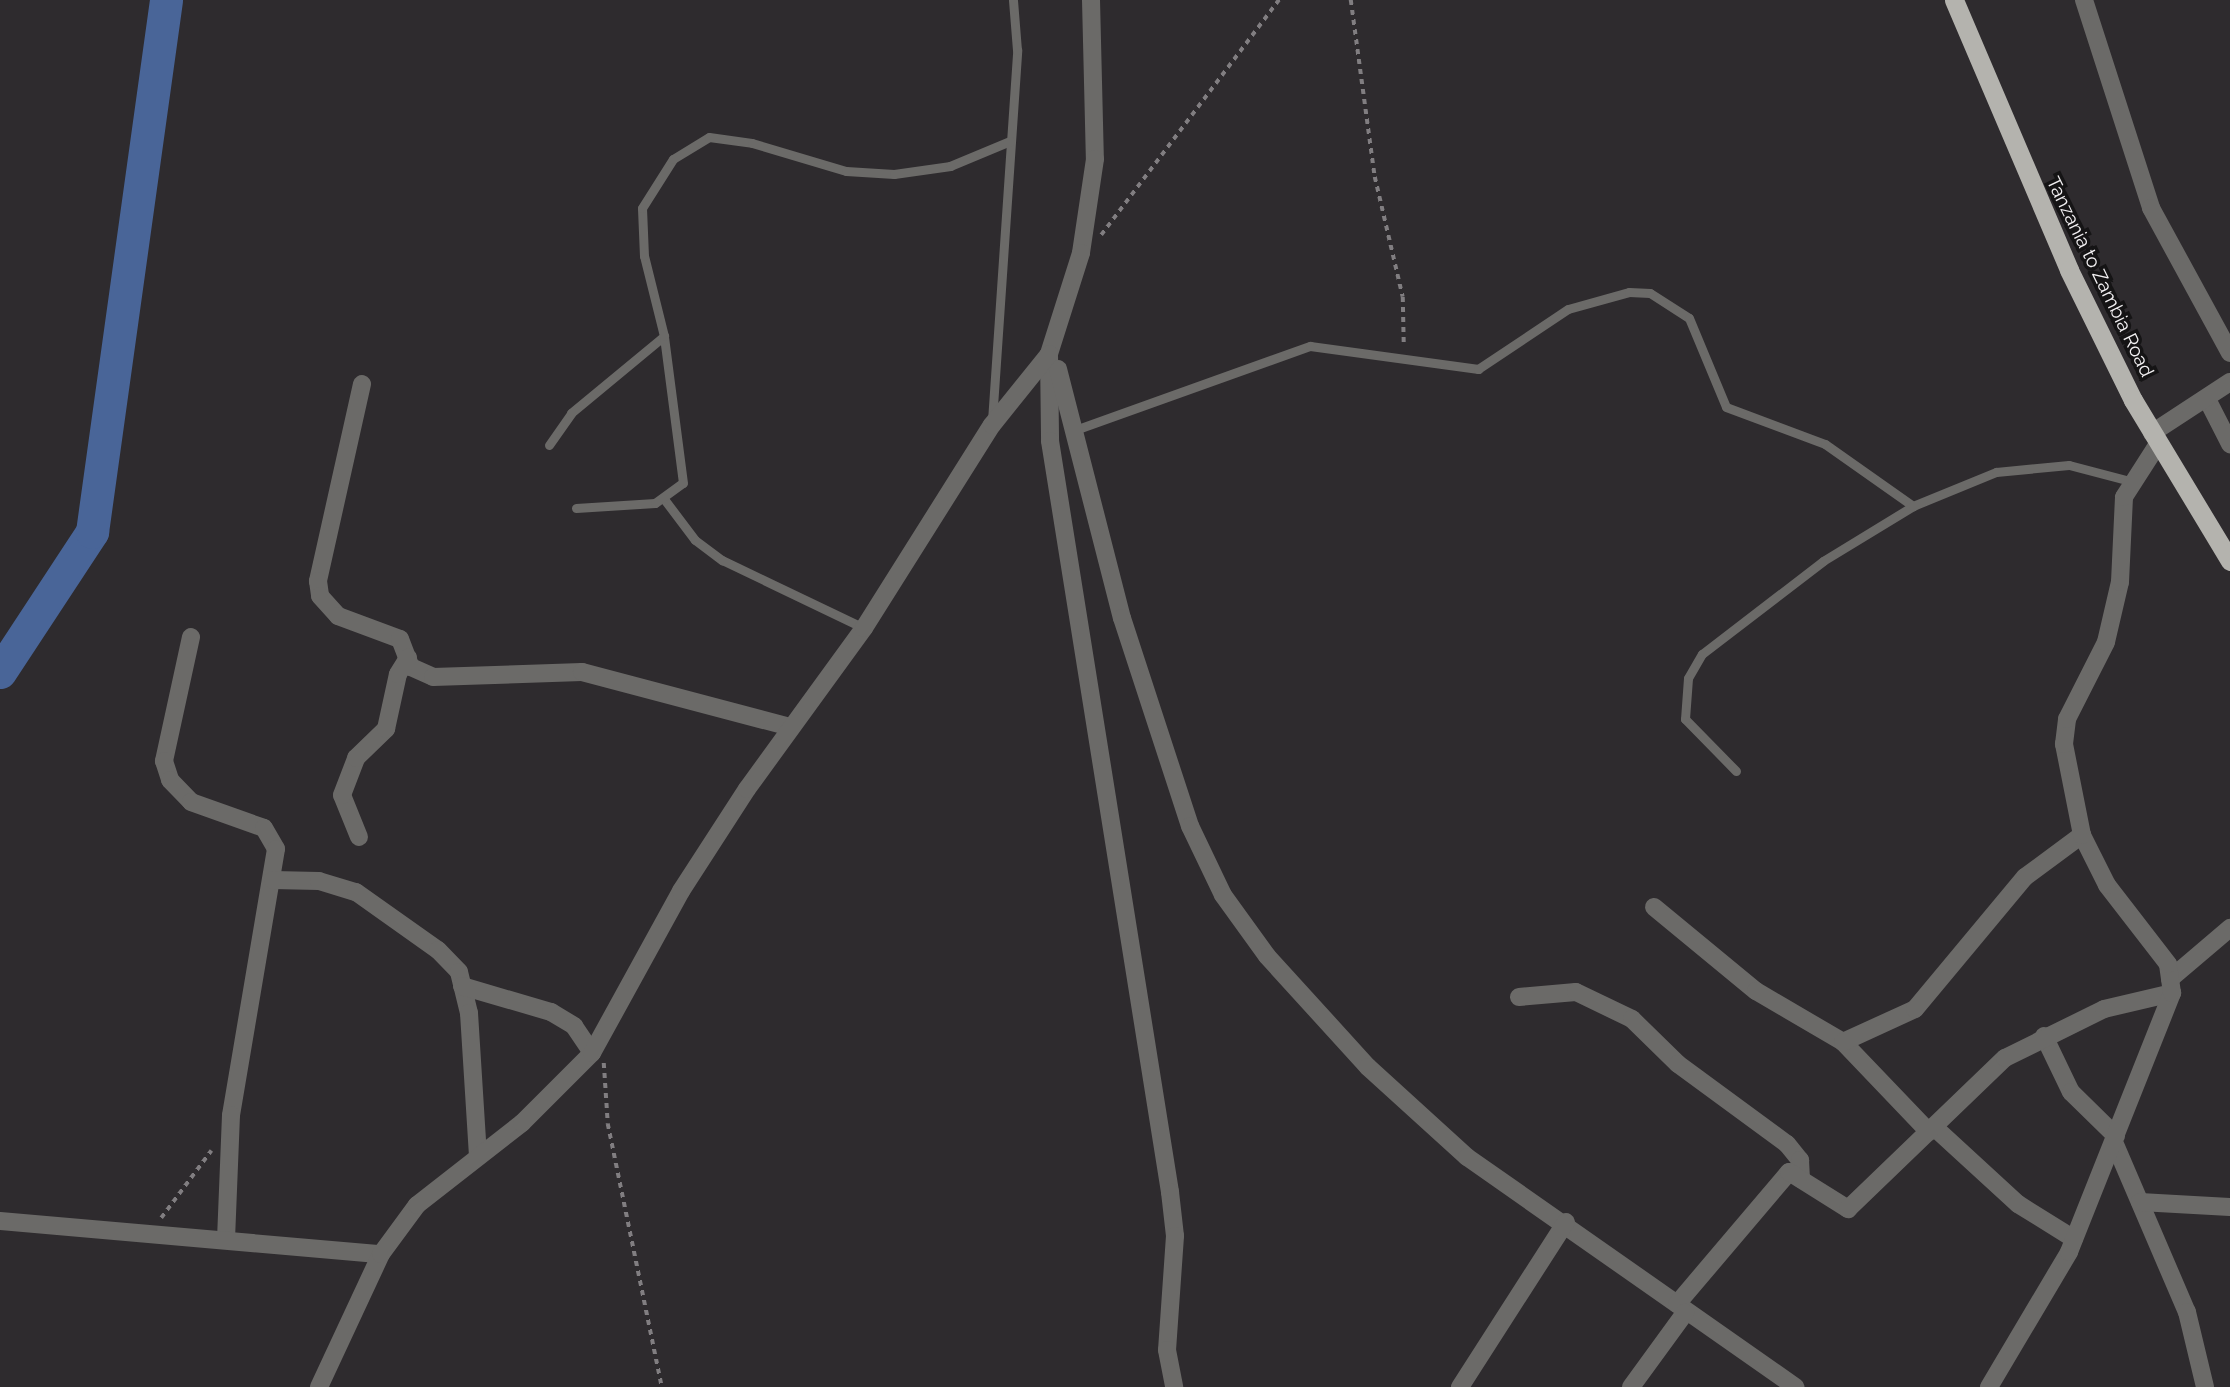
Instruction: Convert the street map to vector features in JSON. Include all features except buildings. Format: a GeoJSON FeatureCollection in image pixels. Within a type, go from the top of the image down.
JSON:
{"type":"FeatureCollection","features":[{"type":"Feature","properties":{"kind":"highway","name":"Tanzania to Zambia Road"},"geometry":{"type":"LineString","coordinates":[[1954,0],[2042,213],[2155,439],[2230,561]]}},
{"type":"Feature","properties":{"kind":"street"},"geometry":{"type":"LineString","coordinates":[[320,1386],[381,1254],[417,1205],[478,1156],[596,1047],[681,891],[790,727],[864,628],[992,425],[1048,354],[1081,253],[1095,159],[1091,0]]}},
{"type":"Feature","properties":{"kind":"street"},"geometry":{"type":"LineString","coordinates":[[2084,0],[2151,208],[2230,353]]}},
{"type":"Feature","properties":{"kind":"street"},"geometry":{"type":"LineString","coordinates":[[1056,331],[1059,383],[1074,430],[1122,618],[1190,826],[1223,895],[1267,956],[1368,1067],[1467,1157],[1566,1222],[1681,1309],[1795,1387]]}},
{"type":"Feature","properties":{"kind":"street"},"geometry":{"type":"LineString","coordinates":[[1048,354],[1050,442],[1071,592],[1175,1236],[1167,1350],[1174,1387]]}},
{"type":"Feature","properties":{"kind":"street"},"geometry":{"type":"LineString","coordinates":[[2171,986],[2168,964],[2107,885],[2082,835],[2064,744],[2067,719],[2106,642],[2120,582],[2124,497],[2155,439],[2230,382]]}},
{"type":"Feature","properties":{"kind":"street"},"geometry":{"type":"LineString","coordinates":[[362,384],[321,555],[320,596],[338,616],[400,639],[411,667],[433,677],[529,671],[615,678],[790,727]]}},
{"type":"Feature","properties":{"kind":"street"},"geometry":{"type":"LineString","coordinates":[[2207,399],[2230,444]]}},
{"type":"Feature","properties":{"kind":"street"},"geometry":{"type":"LineString","coordinates":[[191,637],[170,722],[167,770],[191,802],[264,828],[276,849],[273,880],[244,1024],[226,1237]]}},
{"type":"Feature","properties":{"kind":"street"},"geometry":{"type":"LineString","coordinates":[[359,837],[342,794],[356,758],[386,729],[398,674],[408,658]]}},
{"type":"Feature","properties":{"kind":"street"},"geometry":{"type":"LineString","coordinates":[[1843,1042],[1915,1009],[2025,877],[2082,835]]}},
{"type":"Feature","properties":{"kind":"street"},"geometry":{"type":"LineString","coordinates":[[273,880],[319,881],[356,892],[438,950],[462,986],[478,1156]]}},
{"type":"Feature","properties":{"kind":"street"},"geometry":{"type":"LineString","coordinates":[[1654,907],[1756,991],[1843,1042],[1931,1130],[2018,1204],[2074,1239]]}},
{"type":"Feature","properties":{"kind":"street"},"geometry":{"type":"LineString","coordinates":[[1989,1387],[2074,1239],[2115,1139],[2171,986],[2230,928]]}},
{"type":"Feature","properties":{"kind":"street"},"geometry":{"type":"LineString","coordinates":[[462,986],[551,1013],[575,1026],[596,1047]]}},
{"type":"Feature","properties":{"kind":"street"},"geometry":{"type":"LineString","coordinates":[[1631,1387],[1681,1309],[1785,1175],[1801,1179],[1847,1209],[2005,1058],[2043,1036],[2104,1009],[2171,986]]}},
{"type":"Feature","properties":{"kind":"street"},"geometry":{"type":"LineString","coordinates":[[1519,997],[1576,992],[1632,1019],[1678,1064],[1787,1144],[1800,1160],[1801,1179]]}},
{"type":"Feature","properties":{"kind":"street"},"geometry":{"type":"LineString","coordinates":[[2043,1036],[2071,1092],[2115,1139],[2187,1312],[2205,1387]]}},
{"type":"Feature","properties":{"kind":"street"},"geometry":{"type":"LineString","coordinates":[[2140,1202],[2219,1202],[2230,1207]]}},
{"type":"Feature","properties":{"kind":"street"},"geometry":{"type":"LineString","coordinates":[[0,1221],[226,1237],[381,1254]]}},
{"type":"Feature","properties":{"kind":"street"},"geometry":{"type":"LineString","coordinates":[[1460,1387],[1566,1222]]}},
{"type":"Feature","properties":{"kind":"lane"},"geometry":{"type":"LineString","coordinates":[[992,425],[1017,50],[1013,0]]}},
{"type":"Feature","properties":{"kind":"lane"},"geometry":{"type":"LineString","coordinates":[[576,508],[664,499],[683,483],[664,336],[644,256],[642,208],[656,180],[695,144],[727,139],[846,170],[894,174],[950,166],[1010,141]]}},
{"type":"Feature","properties":{"kind":"lane"},"geometry":{"type":"LineString","coordinates":[[1074,430],[1310,346],[1478,369],[1568,309],[1629,292],[1650,293],[1689,318],[1726,407],[1825,444],[1913,506]]}},
{"type":"Feature","properties":{"kind":"lane"},"geometry":{"type":"LineString","coordinates":[[549,445],[571,413],[664,336]]}},
{"type":"Feature","properties":{"kind":"lane"},"geometry":{"type":"LineString","coordinates":[[1737,771],[1685,719],[1688,678],[1702,654],[1823,561],[1913,506],[1996,472],[2031,466],[2069,465],[2134,482]]}},
{"type":"Feature","properties":{"kind":"lane"},"geometry":{"type":"LineString","coordinates":[[664,499],[695,540],[722,560],[864,628]]}},
{"type":"Feature","properties":{"kind":"path"},"geometry":{"type":"LineString","coordinates":[[1081,253],[1134,199],[1179,125],[1279,0]]}},
{"type":"Feature","properties":{"kind":"path"},"geometry":{"type":"LineString","coordinates":[[1351,0],[1371,150],[1403,297],[1404,360]]}},
{"type":"Feature","properties":{"kind":"path"},"geometry":{"type":"LineString","coordinates":[[596,1047],[608,1124],[662,1387]]}},
{"type":"Feature","properties":{"kind":"path"},"geometry":{"type":"LineString","coordinates":[[149,1231],[207,1155],[231,1154]]}},
{"type":"Feature","properties":{"kind":"waterway"},"geometry":{"type":"LineString","coordinates":[[0,672],[92,532],[166,0]]}}]}
